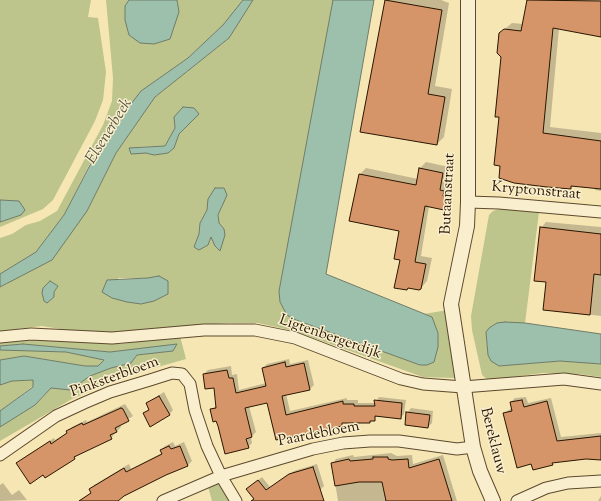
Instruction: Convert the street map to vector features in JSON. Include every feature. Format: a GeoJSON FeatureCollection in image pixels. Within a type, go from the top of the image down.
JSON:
{"type":"FeatureCollection","features":[{"type":"Feature","properties":{"kind":"street","name":"Butaanstraat"},"geometry":{"type":"LineString","coordinates":[[463,387],[451,304],[467,226],[468,0]]}},
{"type":"Feature","properties":{"kind":"street","name":"Kryptonstraat"},"geometry":{"type":"LineString","coordinates":[[468,202],[499,203],[601,212]]}},
{"type":"Feature","properties":{"kind":"street","name":"Ligtenbergerdijk"},"geometry":{"type":"LineString","coordinates":[[0,337],[32,334],[112,338],[204,330],[255,330],[295,338],[401,379],[438,386],[463,387],[564,379],[601,384]]}},
{"type":"Feature","properties":{"kind":"street","name":"Pinksterbloem"},"geometry":{"type":"LineString","coordinates":[[0,455],[51,420],[84,403],[110,392],[172,373],[182,374],[190,384],[195,410],[207,446],[221,476]]}},
{"type":"Feature","properties":{"kind":"street","name":"Bereklauw"},"geometry":{"type":"LineString","coordinates":[[463,387],[473,447],[480,471],[493,501]]}},
{"type":"Feature","properties":{"kind":"street","name":"Paardebloem"},"geometry":{"type":"LineString","coordinates":[[163,501],[221,476],[314,449],[343,443],[399,441],[456,449],[473,447]]}},
{"type":"Feature","properties":{"kind":"street"},"geometry":{"type":"LineString","coordinates":[[221,476],[236,501]]}},
{"type":"Feature","properties":{"kind":"street"},"geometry":{"type":"LineString","coordinates":[[518,501],[546,488],[568,482],[601,481]]}},
{"type":"Feature","properties":{"kind":"green space"},"geometry":{"type":"Polygon","coordinates":[[[0,0],[91,0],[88,17],[98,18],[106,72],[103,100],[95,121],[53,200],[43,209],[0,227],[0,222],[21,215],[19,201],[0,200],[0,0]]]}},
{"type":"Feature","properties":{"kind":"green space"},"geometry":{"type":"Polygon","coordinates":[[[106,0],[129,0],[125,6],[125,20],[129,35],[170,39],[179,12],[177,0],[243,0],[223,25],[188,58],[141,91],[114,126],[88,167],[64,215],[36,252],[0,274],[0,238],[12,234],[26,225],[40,221],[57,211],[103,125],[112,101],[113,78],[106,0]]]}},
{"type":"Feature","properties":{"kind":"green space"},"geometry":{"type":"Polygon","coordinates":[[[253,0],[333,0],[279,291],[280,302],[287,315],[420,365],[432,317],[424,314],[448,310],[457,373],[455,378],[423,377],[294,331],[258,323],[228,323],[104,333],[79,332],[42,326],[0,331],[0,287],[7,284],[87,211],[116,153],[155,97],[229,38],[253,0]],[[198,114],[175,128],[165,146],[137,147],[146,153],[154,155],[174,148],[179,134],[198,114]],[[223,205],[207,210],[200,223],[199,234],[194,247],[199,250],[208,245],[211,237],[224,229],[219,223],[218,215],[223,205]],[[118,278],[112,298],[141,304],[148,278],[118,278]],[[50,281],[47,303],[54,297],[54,292],[58,286],[50,281]]]}},
{"type":"Feature","properties":{"kind":"green space"},"geometry":{"type":"Polygon","coordinates":[[[503,208],[539,212],[525,323],[497,323],[486,332],[487,345],[499,366],[579,361],[601,364],[601,377],[579,374],[543,373],[488,380],[482,375],[472,330],[471,316],[489,215],[493,211],[503,208]]]}},
{"type":"Feature","properties":{"kind":"green space"},"geometry":{"type":"Polygon","coordinates":[[[180,336],[186,359],[123,377],[72,399],[0,441],[0,427],[35,405],[51,388],[70,390],[90,376],[111,368],[131,363],[137,355],[172,351],[177,345],[110,352],[23,344],[0,346],[0,343],[34,340],[120,344],[180,336]]]}},
{"type":"Feature","properties":{"kind":"green space"},"geometry":{"type":"Polygon","coordinates":[[[0,350],[66,352],[104,359],[98,366],[85,366],[24,356],[0,360],[0,350]]]}},
{"type":"Feature","properties":{"kind":"green space"},"geometry":{"type":"Polygon","coordinates":[[[33,380],[33,386],[0,411],[0,385],[12,381],[33,380]]]}},
{"type":"Feature","properties":{"kind":"green space"},"geometry":{"type":"Polygon","coordinates":[[[219,479],[232,501],[212,501],[207,483],[219,479]]]}},
{"type":"Feature","properties":{"kind":"shaded area"},"geometry":{"type":"Polygon","coordinates":[[[129,0],[177,0],[179,12],[170,39],[154,44],[140,43],[129,35],[125,20],[125,6],[129,0]]]}},
{"type":"Feature","properties":{"kind":"shaded area"},"geometry":{"type":"Polygon","coordinates":[[[243,0],[253,0],[229,38],[155,97],[116,153],[87,211],[52,260],[0,287],[0,274],[36,252],[64,215],[89,167],[114,126],[141,91],[188,58],[223,25],[243,0]]]}},
{"type":"Feature","properties":{"kind":"shaded area"},"geometry":{"type":"Polygon","coordinates":[[[333,0],[374,0],[326,274],[432,317],[438,333],[438,347],[434,362],[427,365],[420,365],[296,320],[287,315],[280,302],[279,291],[333,0]]]}},
{"type":"Feature","properties":{"kind":"shaded area"},"geometry":{"type":"Polygon","coordinates":[[[183,107],[194,108],[199,114],[179,134],[174,148],[168,153],[154,155],[146,153],[131,154],[129,148],[165,146],[175,128],[174,117],[183,107]]]}},
{"type":"Feature","properties":{"kind":"shaded area"},"geometry":{"type":"Polygon","coordinates":[[[215,188],[224,188],[227,195],[218,215],[219,223],[224,229],[225,235],[220,251],[215,246],[211,237],[208,245],[199,250],[194,247],[199,234],[200,223],[207,210],[208,199],[215,188]]]}},
{"type":"Feature","properties":{"kind":"shaded area"},"geometry":{"type":"Polygon","coordinates":[[[0,200],[19,201],[25,210],[21,215],[0,222],[0,200]]]}},
{"type":"Feature","properties":{"kind":"shaded area"},"geometry":{"type":"Polygon","coordinates":[[[159,276],[168,281],[168,294],[154,301],[141,304],[127,302],[112,298],[102,292],[107,280],[159,276]]]}},
{"type":"Feature","properties":{"kind":"shaded area"},"geometry":{"type":"Polygon","coordinates":[[[50,281],[58,286],[54,292],[54,297],[47,303],[44,301],[42,293],[43,288],[50,281]]]}},
{"type":"Feature","properties":{"kind":"shaded area"},"geometry":{"type":"Polygon","coordinates":[[[497,323],[525,323],[601,334],[601,364],[560,361],[499,366],[491,361],[488,355],[486,332],[497,323]]]}},
{"type":"Feature","properties":{"kind":"shaded area"},"geometry":{"type":"Polygon","coordinates":[[[23,344],[110,352],[177,344],[173,351],[137,355],[131,363],[111,368],[90,376],[70,390],[51,388],[35,405],[0,427],[0,411],[33,387],[33,380],[12,381],[0,385],[0,360],[24,356],[85,366],[98,366],[104,360],[66,352],[0,350],[0,346],[23,344]]]}},
{"type":"Feature","properties":{"kind":"building"},"geometry":{"type":"Polygon","coordinates":[[[385,0],[442,10],[428,94],[445,97],[437,145],[360,132],[385,0]]]}},
{"type":"Feature","properties":{"kind":"building"},"geometry":{"type":"Polygon","coordinates":[[[527,0],[601,1],[601,37],[553,28],[543,133],[601,141],[601,189],[571,186],[571,189],[547,187],[514,183],[499,178],[500,166],[494,165],[499,117],[495,117],[501,57],[497,53],[499,33],[504,29],[521,31],[527,0]]]}},
{"type":"Feature","properties":{"kind":"building"},"geometry":{"type":"Polygon","coordinates":[[[419,168],[443,173],[440,190],[444,191],[443,196],[447,197],[444,210],[425,206],[415,262],[426,264],[421,289],[408,288],[407,290],[394,288],[400,260],[394,259],[399,231],[349,221],[359,174],[416,185],[419,168]]]}},
{"type":"Feature","properties":{"kind":"building"},"geometry":{"type":"Polygon","coordinates":[[[540,227],[601,234],[601,275],[594,274],[590,315],[543,310],[546,282],[534,281],[540,227]]]}},
{"type":"Feature","properties":{"kind":"building"},"geometry":{"type":"Polygon","coordinates":[[[285,362],[286,367],[304,363],[310,390],[282,396],[286,415],[343,401],[343,404],[354,404],[354,406],[375,406],[374,400],[402,403],[401,419],[375,416],[375,421],[370,421],[370,423],[342,423],[342,426],[276,440],[267,403],[245,408],[252,437],[246,439],[249,448],[225,454],[218,426],[216,421],[213,422],[210,409],[216,408],[214,388],[205,389],[203,374],[227,370],[229,378],[233,378],[236,393],[266,386],[262,368],[285,362]]]}},
{"type":"Feature","properties":{"kind":"building"},"geometry":{"type":"Polygon","coordinates":[[[159,396],[170,415],[150,427],[143,413],[149,410],[146,403],[159,396]]]}},
{"type":"Feature","properties":{"kind":"building"},"geometry":{"type":"Polygon","coordinates":[[[522,400],[524,407],[547,401],[557,441],[601,436],[601,460],[586,459],[552,463],[553,465],[533,470],[531,464],[517,468],[503,413],[512,411],[510,402],[522,400]]]}},
{"type":"Feature","properties":{"kind":"building"},"geometry":{"type":"Polygon","coordinates":[[[121,408],[129,421],[115,428],[117,432],[110,435],[112,439],[74,457],[75,459],[45,478],[43,475],[30,484],[16,463],[50,441],[51,444],[67,433],[66,431],[82,423],[83,425],[121,408]]]}},
{"type":"Feature","properties":{"kind":"building"},"geometry":{"type":"Polygon","coordinates":[[[406,412],[430,415],[428,428],[405,425],[406,412]]]}},
{"type":"Feature","properties":{"kind":"building"},"geometry":{"type":"Polygon","coordinates":[[[169,446],[171,449],[180,446],[188,466],[124,496],[118,501],[79,501],[91,493],[89,489],[124,468],[126,472],[162,454],[160,450],[169,446]]]}},
{"type":"Feature","properties":{"kind":"building"},"geometry":{"type":"Polygon","coordinates":[[[373,457],[388,457],[388,459],[392,460],[408,459],[409,468],[439,459],[452,501],[386,501],[382,482],[359,482],[335,486],[331,463],[349,459],[350,461],[373,459],[373,457]]]}},
{"type":"Feature","properties":{"kind":"building"},"geometry":{"type":"Polygon","coordinates":[[[313,467],[324,501],[251,501],[254,499],[246,489],[258,480],[266,490],[289,474],[313,467]]]}},
{"type":"Feature","properties":{"kind":"water label","name":"Elsenerbeek"},"geometry":{"type":"Point","coordinates":[110,132]}}]}
